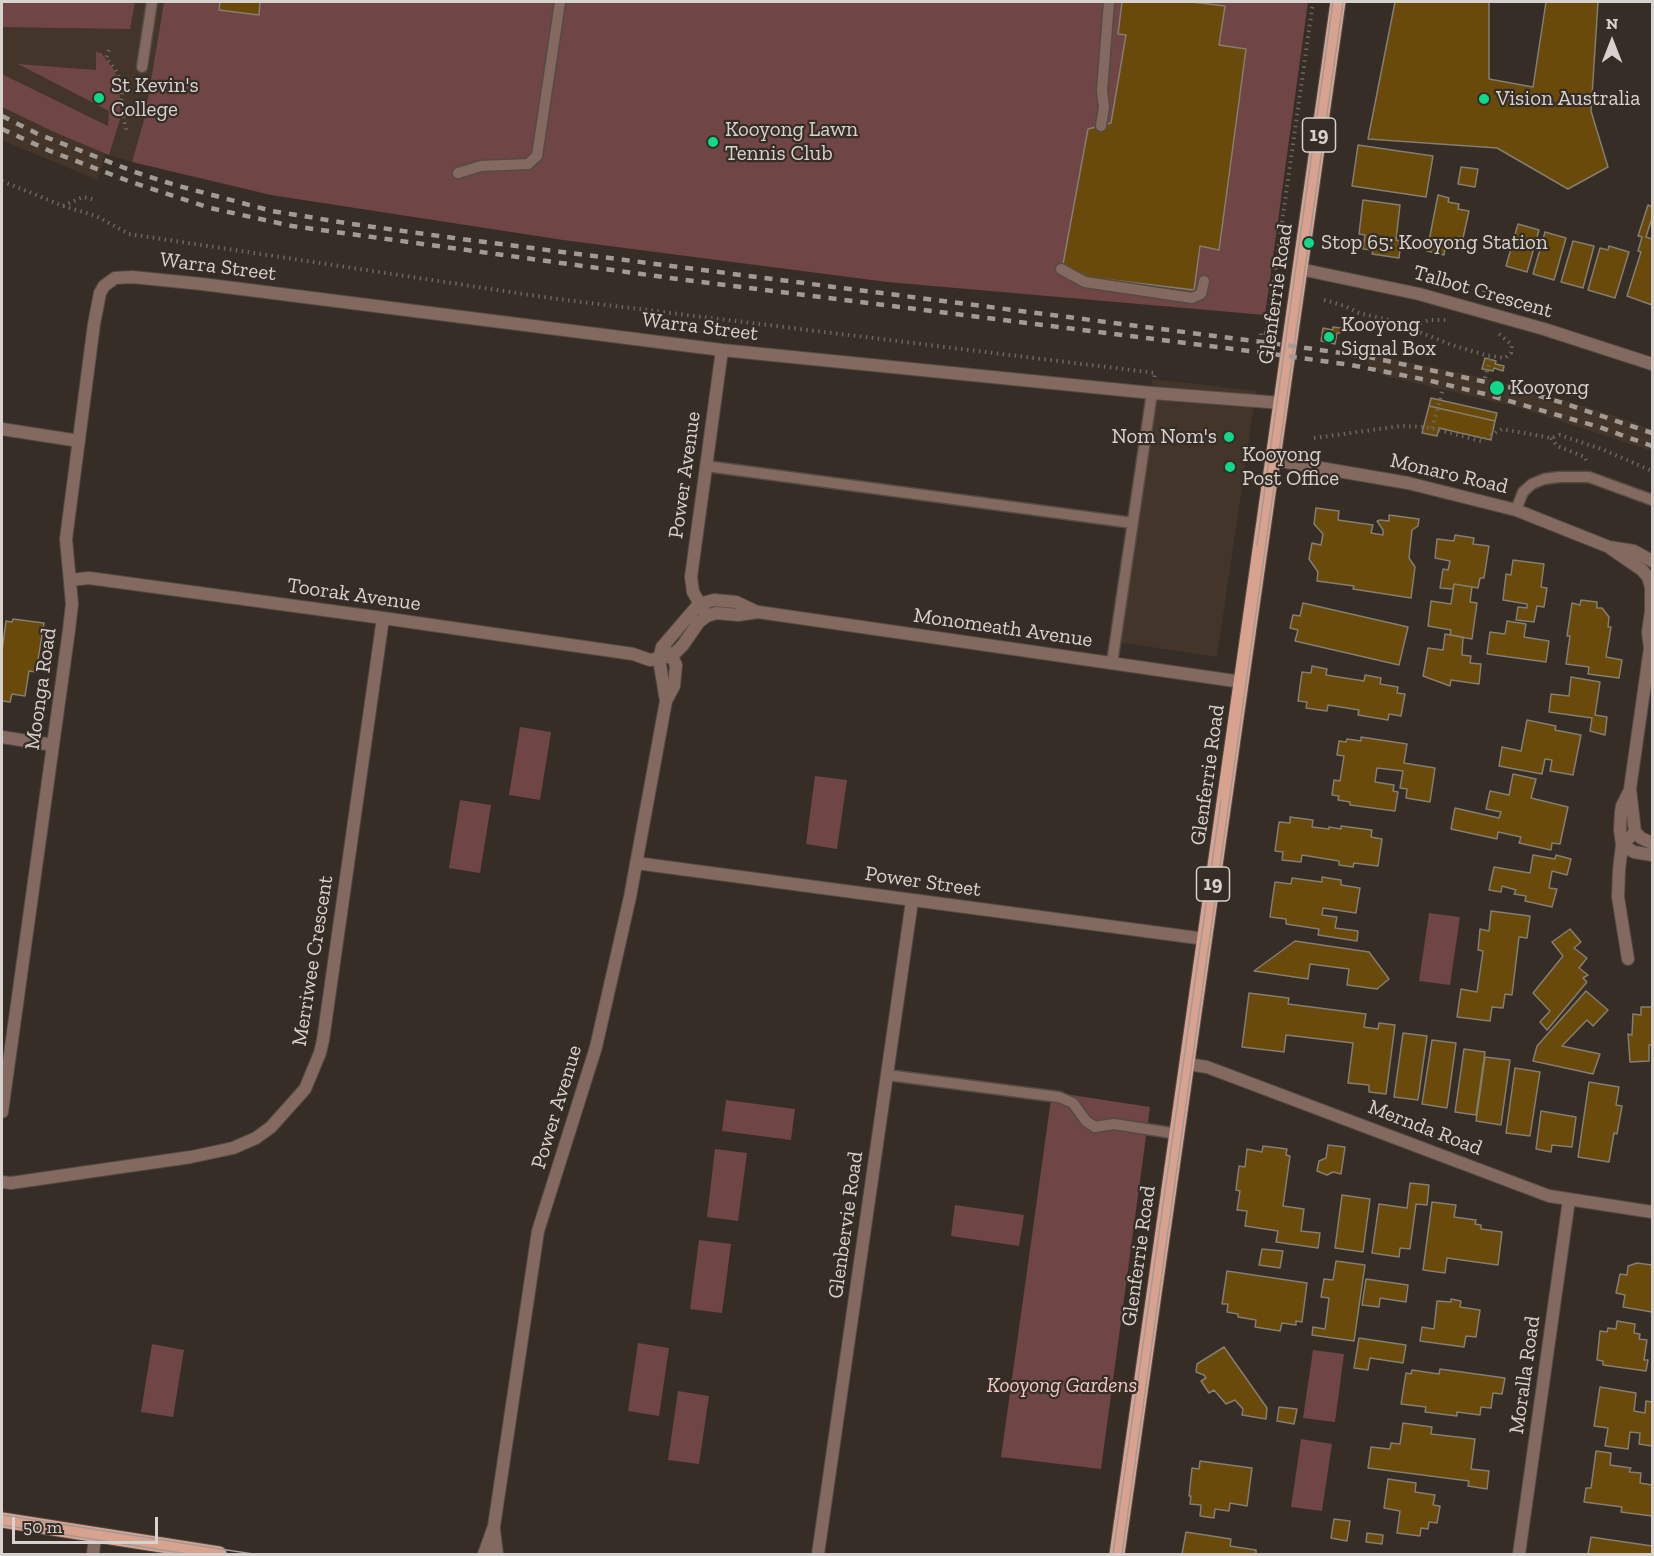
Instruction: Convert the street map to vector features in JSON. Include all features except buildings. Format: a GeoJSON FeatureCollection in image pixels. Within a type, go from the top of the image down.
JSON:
{"type":"FeatureCollection","features":[{"type":"Feature","properties":{"kind":"main road","name":"Glenferrie Road"},"geometry":{"type":"LineString","coordinates":[[1117,1554],[1338,2]]}},
{"type":"Feature","properties":{"kind":"main road"},"geometry":{"type":"LineString","coordinates":[[2,1520],[219,1554]]}},
{"type":"Feature","properties":{"kind":"street","name":"Talbot Crescent"},"geometry":{"type":"LineString","coordinates":[[1300,269],[1376,283],[1459,304],[1653,364]]}},
{"type":"Feature","properties":{"kind":"street","name":"Warra Street"},"geometry":{"type":"LineString","coordinates":[[115,278],[132,277],[212,286],[722,350],[1152,393],[1282,403]]}},
{"type":"Feature","properties":{"kind":"street","name":"Moonga Road"},"geometry":{"type":"LineString","coordinates":[[2,1112],[7,1037],[53,745],[71,613],[66,539],[98,300],[104,286],[115,278]]}},
{"type":"Feature","properties":{"kind":"street","name":"Power Avenue"},"geometry":{"type":"LineString","coordinates":[[707,616],[693,592],[691,577],[722,350]]}},
{"type":"Feature","properties":{"kind":"street"},"geometry":{"type":"LineString","coordinates":[[2,429],[79,441]]}},
{"type":"Feature","properties":{"kind":"street","name":"Monaro Road"},"geometry":{"type":"LineString","coordinates":[[1274,460],[1408,483],[1516,510],[1609,547],[1634,551],[1653,561]]}},
{"type":"Feature","properties":{"kind":"street","name":"Monaro Road"},"geometry":{"type":"LineString","coordinates":[[1609,547],[1642,570],[1648,577],[1651,587],[1652,611],[1648,632],[1652,646],[1630,789],[1635,832]]}},
{"type":"Feature","properties":{"kind":"street","name":"Toorak Avenue"},"geometry":{"type":"LineString","coordinates":[[70,580],[89,578],[383,618],[633,654],[650,660],[660,653]]}},
{"type":"Feature","properties":{"kind":"street","name":"Monomeath Avenue"},"geometry":{"type":"LineString","coordinates":[[699,604],[714,600],[736,602],[758,612],[1242,682]]}},
{"type":"Feature","properties":{"kind":"street"},"geometry":{"type":"LineString","coordinates":[[699,604],[660,653],[672,656],[699,622],[707,616]]}},
{"type":"Feature","properties":{"kind":"street","name":"Monomeath Avenue"},"geometry":{"type":"LineString","coordinates":[[707,616],[716,613],[738,615],[758,612]]}},
{"type":"Feature","properties":{"kind":"street","name":"Merriwee Crescent"},"geometry":{"type":"LineString","coordinates":[[2,1182],[11,1183],[179,1159],[233,1148],[256,1138],[271,1127],[306,1089],[323,1040],[383,618]]}},
{"type":"Feature","properties":{"kind":"street","name":"Power Avenue"},"geometry":{"type":"LineString","coordinates":[[660,653],[666,701]]}},
{"type":"Feature","properties":{"kind":"street","name":"Power Avenue"},"geometry":{"type":"LineString","coordinates":[[484,1554],[494,1526],[538,1232],[596,1047],[636,863],[666,701],[674,686],[676,673],[672,656]]}},
{"type":"Feature","properties":{"kind":"street"},"geometry":{"type":"LineString","coordinates":[[2,736],[53,745]]}},
{"type":"Feature","properties":{"kind":"street","name":"Monaro Road"},"geometry":{"type":"LineString","coordinates":[[1628,959],[1618,897],[1622,844],[1620,818],[1622,806],[1630,789]]}},
{"type":"Feature","properties":{"kind":"street"},"geometry":{"type":"LineString","coordinates":[[1653,843],[1641,838],[1635,832],[1622,844],[1634,852],[1653,855]]}},
{"type":"Feature","properties":{"kind":"street","name":"Power Street"},"geometry":{"type":"LineString","coordinates":[[636,863],[1205,939]]}},
{"type":"Feature","properties":{"kind":"street","name":"Glenbervie Road"},"geometry":{"type":"LineString","coordinates":[[818,1554],[912,900]]}},
{"type":"Feature","properties":{"kind":"street","name":"Mernda Road"},"geometry":{"type":"LineString","coordinates":[[1188,1064],[1208,1067],[1549,1196],[1653,1212]]}},
{"type":"Feature","properties":{"kind":"street","name":"Moralla Road"},"geometry":{"type":"LineString","coordinates":[[1520,1554],[1569,1200]]}},
{"type":"Feature","properties":{"kind":"street","name":"Power Avenue"},"geometry":{"type":"LineString","coordinates":[[494,1526],[496,1554]]}},
{"type":"Feature","properties":{"kind":"street"},"geometry":{"type":"LineString","coordinates":[[93,1554],[95,1535]]}},
{"type":"Feature","properties":{"kind":"lane"},"geometry":{"type":"LineString","coordinates":[[142,67],[152,2]]}},
{"type":"Feature","properties":{"kind":"lane"},"geometry":{"type":"LineString","coordinates":[[458,173],[490,165],[528,164],[537,156],[560,2]]}},
{"type":"Feature","properties":{"kind":"lane"},"geometry":{"type":"LineString","coordinates":[[1101,126],[1109,2]]}},
{"type":"Feature","properties":{"kind":"lane"},"geometry":{"type":"LineString","coordinates":[[1061,269],[1077,274],[1085,282],[1192,298],[1201,294],[1204,281]]}},
{"type":"Feature","properties":{"kind":"lane"},"geometry":{"type":"LineString","coordinates":[[1113,663],[1152,393]]}},
{"type":"Feature","properties":{"kind":"lane"},"geometry":{"type":"LineString","coordinates":[[706,466],[1133,523]]}},
{"type":"Feature","properties":{"kind":"lane"},"geometry":{"type":"LineString","coordinates":[[1516,510],[1522,492],[1532,484],[1544,479],[1559,477],[1589,477],[1653,500]]}},
{"type":"Feature","properties":{"kind":"lane"},"geometry":{"type":"LineString","coordinates":[[887,1075],[1059,1097],[1073,1103],[1086,1121],[1095,1127],[1114,1124],[1178,1134]]}},
{"type":"Feature","properties":{"kind":"path"},"geometry":{"type":"LineString","coordinates":[[1261,335],[1261,332],[1266,333],[1268,322],[1313,2]]}},
{"type":"Feature","properties":{"kind":"path"},"geometry":{"type":"LineString","coordinates":[[109,50],[106,58],[121,81],[121,105],[127,134]]}},
{"type":"Feature","properties":{"kind":"path"},"geometry":{"type":"LineString","coordinates":[[2,182],[63,206],[96,216],[129,234],[550,298],[1155,373],[1152,393]]}},
{"type":"Feature","properties":{"kind":"path"},"geometry":{"type":"LineString","coordinates":[[63,206],[83,197],[96,200]]}},
{"type":"Feature","properties":{"kind":"path"},"geometry":{"type":"LineString","coordinates":[[1324,300],[1409,327],[1452,345],[1505,358],[1512,350],[1508,341],[1492,331]]}},
{"type":"Feature","properties":{"kind":"path"},"geometry":{"type":"LineString","coordinates":[[1485,378],[1491,356]]}},
{"type":"Feature","properties":{"kind":"path"},"geometry":{"type":"LineString","coordinates":[[1432,428],[1443,389]]}},
{"type":"Feature","properties":{"kind":"path"},"geometry":{"type":"LineString","coordinates":[[1314,438],[1384,427],[1432,428],[1481,441],[1502,429],[1551,438],[1560,435],[1604,450],[1653,471]]}},
{"type":"Feature","properties":{"kind":"path"},"geometry":{"type":"LineString","coordinates":[[1551,438],[1557,446],[1585,457],[1589,477]]}},
{"type":"Feature","properties":{"kind":"shaded area","name":"St Kevin's College"},"geometry":{"type":"Polygon","coordinates":[[[2,2],[164,2],[145,116],[132,162],[105,154],[97,180],[2,140],[2,107],[105,153],[109,127],[2,74],[2,2]]]}},
{"type":"Feature","properties":{"kind":"shaded area"},"geometry":{"type":"Polygon","coordinates":[[[1349,350],[1482,377],[1612,415],[1652,429],[1652,451],[1517,407],[1385,376],[1349,350]]]}},
{"type":"Feature","properties":{"kind":"shaded area"},"geometry":{"type":"Polygon","coordinates":[[[1152,379],[1256,391],[1217,657],[1111,641],[1152,379]]]}},
{"type":"Feature","properties":{"kind":"green space"},"geometry":{"type":"Polygon","coordinates":[[[2,2],[135,2],[130,29],[2,27],[2,2]]]}},
{"type":"Feature","properties":{"kind":"green space","name":"Kooyong Lawn Tennis Club"},"geometry":{"type":"Polygon","coordinates":[[[164,2],[1308,2],[1265,315],[887,282],[563,240],[271,195],[132,162],[145,116],[164,2]]]}},
{"type":"Feature","properties":{"kind":"green space"},"geometry":{"type":"Polygon","coordinates":[[[96,52],[101,53],[114,70],[119,82],[121,116],[109,155],[2,107],[2,74],[108,126],[109,111],[18,64],[96,70],[96,52]]]}},
{"type":"Feature","properties":{"kind":"green space"},"geometry":{"type":"Polygon","coordinates":[[[520,727],[551,732],[540,800],[509,795],[520,727]]]}},
{"type":"Feature","properties":{"kind":"green space"},"geometry":{"type":"Polygon","coordinates":[[[815,776],[847,780],[837,849],[806,844],[815,776]]]}},
{"type":"Feature","properties":{"kind":"green space"},"geometry":{"type":"Polygon","coordinates":[[[460,800],[491,805],[480,873],[449,868],[460,800]]]}},
{"type":"Feature","properties":{"kind":"green space"},"geometry":{"type":"Polygon","coordinates":[[[1429,913],[1460,917],[1450,985],[1419,981],[1429,913]]]}},
{"type":"Feature","properties":{"kind":"green space","name":"Kooyong Gardens"},"geometry":{"type":"Polygon","coordinates":[[[1052,1092],[1150,1107],[1101,1469],[1001,1457],[1052,1092]]]}},
{"type":"Feature","properties":{"kind":"green space"},"geometry":{"type":"Polygon","coordinates":[[[726,1100],[795,1109],[791,1140],[722,1131],[726,1100]]]}},
{"type":"Feature","properties":{"kind":"green space"},"geometry":{"type":"Polygon","coordinates":[[[715,1149],[747,1153],[738,1221],[707,1217],[715,1149]]]}},
{"type":"Feature","properties":{"kind":"green space"},"geometry":{"type":"Polygon","coordinates":[[[955,1205],[1024,1215],[1019,1246],[951,1236],[955,1205]]]}},
{"type":"Feature","properties":{"kind":"green space"},"geometry":{"type":"Polygon","coordinates":[[[699,1240],[731,1244],[722,1313],[690,1309],[699,1240]]]}},
{"type":"Feature","properties":{"kind":"green space"},"geometry":{"type":"Polygon","coordinates":[[[638,1343],[669,1348],[659,1416],[628,1411],[638,1343]]]}},
{"type":"Feature","properties":{"kind":"green space"},"geometry":{"type":"Polygon","coordinates":[[[152,1344],[184,1350],[173,1417],[141,1412],[152,1344]]]}},
{"type":"Feature","properties":{"kind":"green space"},"geometry":{"type":"Polygon","coordinates":[[[1313,1350],[1344,1354],[1335,1422],[1303,1418],[1313,1350]]]}},
{"type":"Feature","properties":{"kind":"green space"},"geometry":{"type":"Polygon","coordinates":[[[678,1391],[709,1396],[699,1464],[668,1460],[678,1391]]]}},
{"type":"Feature","properties":{"kind":"green space"},"geometry":{"type":"Polygon","coordinates":[[[1301,1439],[1332,1444],[1322,1511],[1291,1507],[1301,1439]]]}},
{"type":"Feature","properties":{"kind":"tram line"},"geometry":{"type":"LineString","coordinates":[[1257,545],[1333,2]]}},
{"type":"Feature","properties":{"kind":"tram line"},"geometry":{"type":"LineString","coordinates":[[1122,1554],[1343,2]]}},
{"type":"Feature","properties":{"kind":"tram line"},"geometry":{"type":"LineString","coordinates":[[1113,1554],[1221,800]]}},
{"type":"Feature","properties":{"kind":"tram line"},"geometry":{"type":"LineString","coordinates":[[2,1515],[253,1554]]}},
{"type":"Feature","properties":{"kind":"tram line"},"geometry":{"type":"LineString","coordinates":[[2,1525],[188,1554]]}},
{"type":"Feature","properties":{"kind":"railway"},"geometry":{"type":"LineString","coordinates":[[2,116],[38,134],[135,172],[272,211],[454,238],[1369,357],[1509,387],[1652,433]]}},
{"type":"Feature","properties":{"kind":"railway"},"geometry":{"type":"LineString","coordinates":[[2,129],[50,151],[131,182],[210,208],[292,226],[685,280],[1351,365],[1485,394],[1599,427],[1652,446]]}},
{"type":"Feature","properties":{"kind":"place","name":"St Kevin's College"},"geometry":{"type":"Point","coordinates":[99,98]}},
{"type":"Feature","properties":{"kind":"place","name":"Vision Australia"},"geometry":{"type":"Point","coordinates":[1484,99]}},
{"type":"Feature","properties":{"kind":"place","name":"Kooyong Lawn Tennis Club"},"geometry":{"type":"Point","coordinates":[713,142]}},
{"type":"Feature","properties":{"kind":"place","name":"Stop 65: Kooyong Station"},"geometry":{"type":"Point","coordinates":[1309,243]}},
{"type":"Feature","properties":{"kind":"place","name":"Kooyong Signal Box"},"geometry":{"type":"Point","coordinates":[1329,337]}},
{"type":"Feature","properties":{"kind":"place","name":"Kooyong"},"geometry":{"type":"Point","coordinates":[1497,388]}},
{"type":"Feature","properties":{"kind":"place","name":"Nom Nom's"},"geometry":{"type":"Point","coordinates":[1229,437]}},
{"type":"Feature","properties":{"kind":"place","name":"Kooyong Post Office"},"geometry":{"type":"Point","coordinates":[1230,467]}}]}
